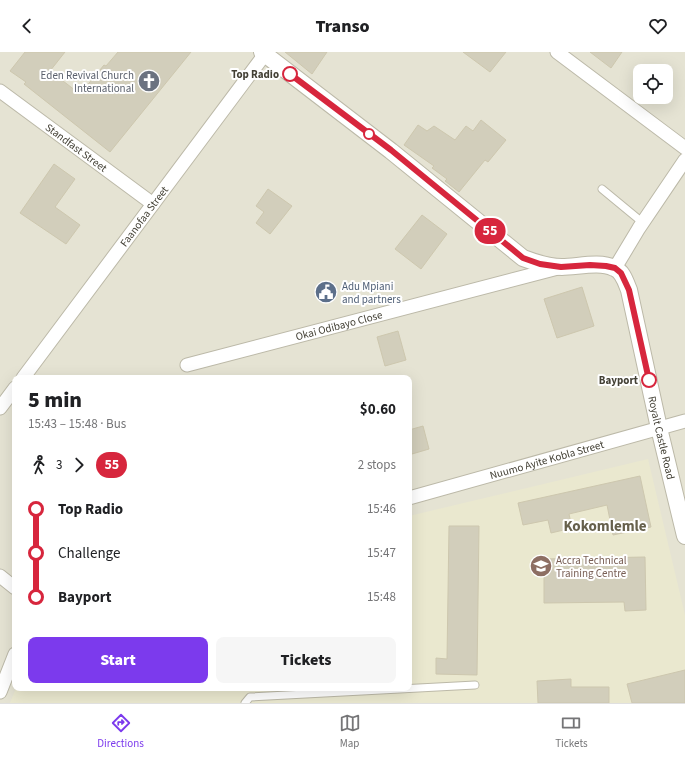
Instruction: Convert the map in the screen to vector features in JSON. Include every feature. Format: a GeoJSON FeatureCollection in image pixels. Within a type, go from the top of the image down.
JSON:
{"type":"FeatureCollection","features":[{"type":"Feature","properties":{"kind":"street"},"geometry":{"type":"LineString","coordinates":[[557,52],[685,148]]}},
{"type":"Feature","properties":{"kind":"street"},"geometry":{"type":"LineString","coordinates":[[263,53],[391,150],[523,258],[540,264],[561,267],[590,265],[615,268],[642,222],[685,160]]}},
{"type":"Feature","properties":{"kind":"street","name":"Faanofaa Street"},"geometry":{"type":"LineString","coordinates":[[25,375],[153,204],[263,53]]}},
{"type":"Feature","properties":{"kind":"street","name":"Standfast Street"},"geometry":{"type":"LineString","coordinates":[[0,91],[153,204]]}},
{"type":"Feature","properties":{"kind":"street","name":"Okai Odibayo Close"},"geometry":{"type":"LineString","coordinates":[[187,365],[561,267]]}},
{"type":"Feature","properties":{"kind":"street","name":"Royalt Castle Road"},"geometry":{"type":"LineString","coordinates":[[615,268],[621,273],[629,290],[659,428],[685,536]]}},
{"type":"Feature","properties":{"kind":"street"},"geometry":{"type":"LineString","coordinates":[[0,408],[12,392]]}},
{"type":"Feature","properties":{"kind":"street","name":"Nuumo Ayite Kobla Street"},"geometry":{"type":"LineString","coordinates":[[412,497],[685,422]]}},
{"type":"Feature","properties":{"kind":"street"},"geometry":{"type":"LineString","coordinates":[[0,576],[12,586]]}},
{"type":"Feature","properties":{"kind":"street"},"geometry":{"type":"LineString","coordinates":[[0,692],[12,662]]}},
{"type":"Feature","properties":{"kind":"lane"},"geometry":{"type":"LineString","coordinates":[[602,190],[642,222]]}},
{"type":"Feature","properties":{"kind":"lane"},"geometry":{"type":"LineString","coordinates":[[412,688],[475,685]]}},
{"type":"Feature","properties":{"kind":"lane"},"geometry":{"type":"LineString","coordinates":[[245,703],[250,697],[362,691]]}},
{"type":"Feature","properties":{"kind":"shaded area"},"geometry":{"type":"Polygon","coordinates":[[[0,52],[685,52],[685,703],[0,703],[0,52]]]}},
{"type":"Feature","properties":{"kind":"shaded area","name":"Accra Technical Training Centre"},"geometry":{"type":"Polygon","coordinates":[[[648,459],[685,615],[685,703],[10,703],[15,691],[412,691],[412,515],[648,459]]]}},
{"type":"Feature","properties":{"kind":"building"},"geometry":{"type":"Polygon","coordinates":[[[25,52],[65,52],[50,71],[80,94],[104,65],[106,66],[118,52],[191,52],[110,152],[24,84],[26,82],[10,71],[25,52]]]}},
{"type":"Feature","properties":{"kind":"building"},"geometry":{"type":"Polygon","coordinates":[[[285,52],[327,52],[312,74],[285,52]]]}},
{"type":"Feature","properties":{"kind":"building"},"geometry":{"type":"Polygon","coordinates":[[[463,52],[506,52],[490,72],[463,52]]]}},
{"type":"Feature","properties":{"kind":"building"},"geometry":{"type":"Polygon","coordinates":[[[590,52],[622,52],[611,68],[590,52]]]}},
{"type":"Feature","properties":{"kind":"building"},"geometry":{"type":"Polygon","coordinates":[[[481,120],[506,140],[488,162],[485,160],[459,192],[445,181],[447,179],[432,168],[434,166],[404,145],[418,125],[427,131],[434,126],[455,140],[466,126],[473,131],[481,120]]]}},
{"type":"Feature","properties":{"kind":"building"},"geometry":{"type":"Polygon","coordinates":[[[54,164],[75,179],[55,207],[80,225],[66,244],[20,213],[54,164]]]}},
{"type":"Feature","properties":{"kind":"building"},"geometry":{"type":"Polygon","coordinates":[[[268,189],[292,206],[270,234],[256,223],[264,212],[256,206],[268,189]]]}},
{"type":"Feature","properties":{"kind":"building"},"geometry":{"type":"Polygon","coordinates":[[[422,215],[447,234],[421,269],[395,249],[422,215]]]}},
{"type":"Feature","properties":{"kind":"building"},"geometry":{"type":"Polygon","coordinates":[[[582,287],[594,326],[557,338],[544,299],[582,287]]]}},
{"type":"Feature","properties":{"kind":"building"},"geometry":{"type":"Polygon","coordinates":[[[398,331],[406,360],[385,366],[377,337],[398,331]]]}},
{"type":"Feature","properties":{"kind":"building"},"geometry":{"type":"Polygon","coordinates":[[[423,426],[429,449],[412,454],[412,429],[423,426]]]}},
{"type":"Feature","properties":{"kind":"building"},"geometry":{"type":"Polygon","coordinates":[[[640,476],[651,527],[613,535],[607,505],[569,514],[572,528],[551,533],[548,520],[523,525],[518,503],[640,476]]]}},
{"type":"Feature","properties":{"kind":"building"},"geometry":{"type":"Polygon","coordinates":[[[449,526],[479,526],[477,675],[436,674],[436,658],[447,659],[449,526]]]}},
{"type":"Feature","properties":{"kind":"building"},"geometry":{"type":"Polygon","coordinates":[[[645,557],[646,610],[625,611],[624,602],[544,603],[544,559],[645,557]]]}},
{"type":"Feature","properties":{"kind":"building"},"geometry":{"type":"Polygon","coordinates":[[[685,670],[685,703],[632,703],[627,684],[685,670]]]}},
{"type":"Feature","properties":{"kind":"building"},"geometry":{"type":"Polygon","coordinates":[[[571,679],[571,687],[609,687],[609,703],[538,703],[537,681],[571,679]]]}},
{"type":"Feature","properties":{"kind":"bus line","name":"55"},"geometry":{"type":"LineString","coordinates":[[290,74],[391,150],[523,258],[540,264],[561,267],[590,265],[606,266],[615,268],[621,273],[629,290],[649,380]]}},
{"type":"Feature","properties":{"kind":"place","name":"Top Radio"},"geometry":{"type":"Point","coordinates":[290,74]}},
{"type":"Feature","properties":{"kind":"place","name":"Eden Revival Church International"},"geometry":{"type":"Point","coordinates":[149,81]}},
{"type":"Feature","properties":{"kind":"place","name":"Adu Mpiani and partners"},"geometry":{"type":"Point","coordinates":[326,292]}},
{"type":"Feature","properties":{"kind":"place","name":"Bayport"},"geometry":{"type":"Point","coordinates":[649,380]}},
{"type":"Feature","properties":{"kind":"place","name":"Accra Technical Training Centre"},"geometry":{"type":"Point","coordinates":[541,566]}},
{"type":"Feature","properties":{"kind":"district","name":"Kokomlemle"},"geometry":{"type":"Point","coordinates":[605,526]}}]}
